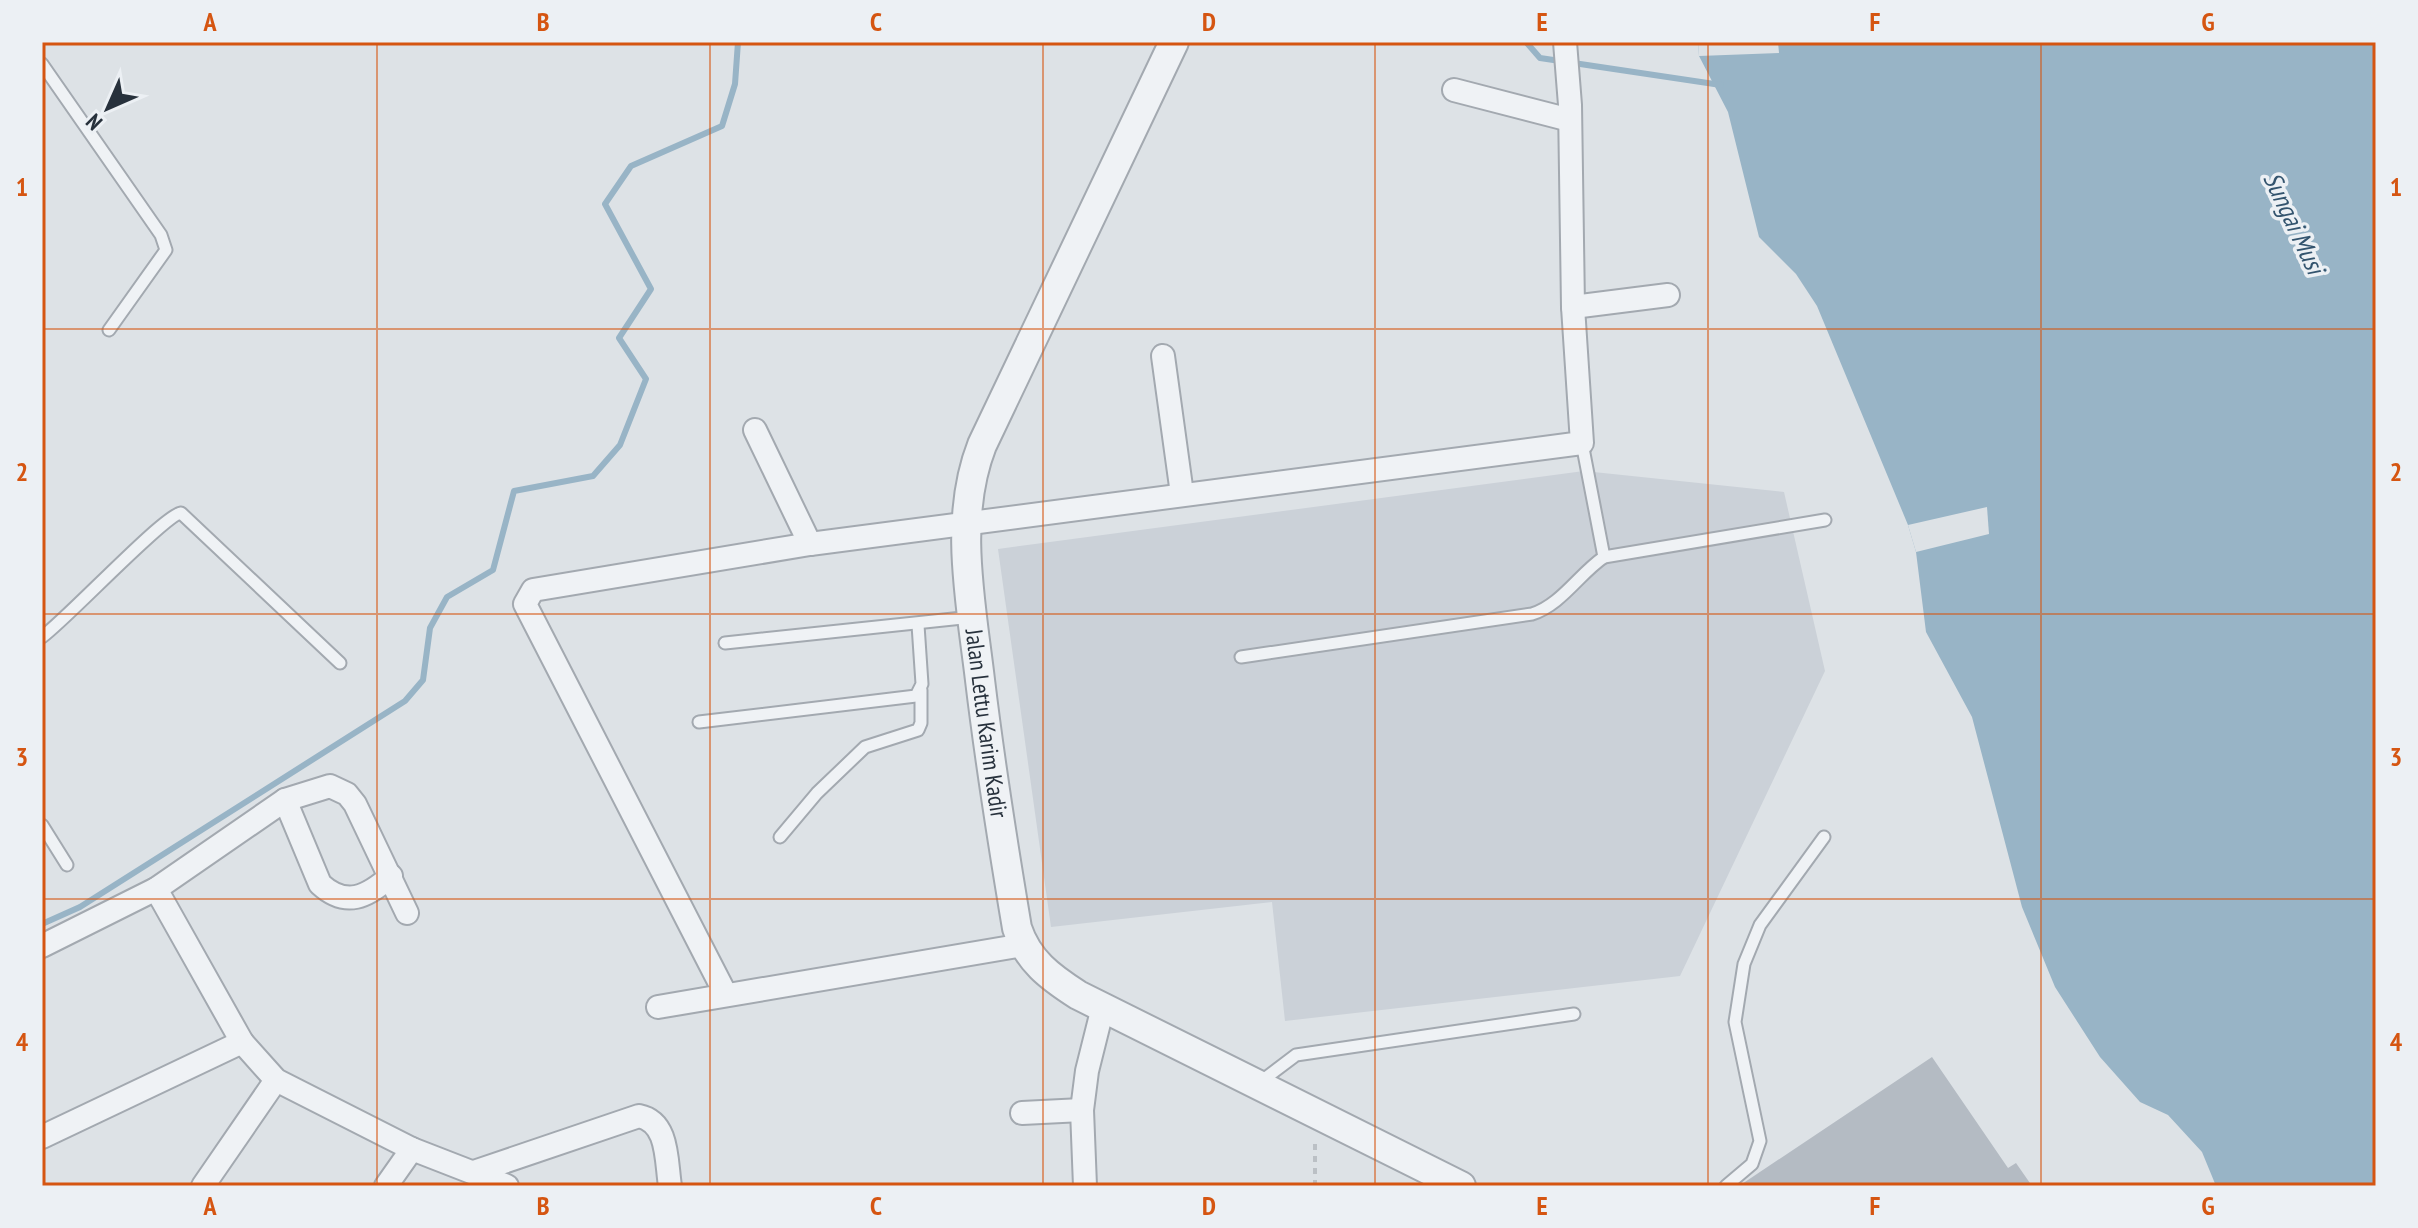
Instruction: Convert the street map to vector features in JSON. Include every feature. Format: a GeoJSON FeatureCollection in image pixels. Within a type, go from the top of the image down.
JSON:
{"type":"FeatureCollection","features":[{"type":"Feature","properties":{"kind":"street","name":"Jalan Lettu Karim Kadir"},"geometry":{"type":"LineString","coordinates":[[1174,42],[973,468],[965,524],[972,617],[995,805],[1023,945],[1048,976],[1103,1007],[1255,1087],[1315,1111],[1461,1186]]}},
{"type":"Feature","properties":{"kind":"street"},"geometry":{"type":"LineString","coordinates":[[726,995],[525,604],[533,590],[810,544],[1582,443],[1573,307],[1570,120],[1565,42]]}},
{"type":"Feature","properties":{"kind":"street"},"geometry":{"type":"LineString","coordinates":[[1454,90],[1570,120]]}},
{"type":"Feature","properties":{"kind":"street"},"geometry":{"type":"LineString","coordinates":[[1573,307],[1668,295]]}},
{"type":"Feature","properties":{"kind":"street"},"geometry":{"type":"LineString","coordinates":[[1163,356],[1182,494]]}},
{"type":"Feature","properties":{"kind":"street"},"geometry":{"type":"LineString","coordinates":[[755,430],[810,544]]}},
{"type":"Feature","properties":{"kind":"street"},"geometry":{"type":"LineString","coordinates":[[42,946],[156,889],[285,800],[330,786],[347,794],[407,913]]}},
{"type":"Feature","properties":{"kind":"street"},"geometry":{"type":"LineString","coordinates":[[285,800],[320,884],[330,893],[351,900],[366,894],[391,876]]}},
{"type":"Feature","properties":{"kind":"street"},"geometry":{"type":"LineString","coordinates":[[156,889],[242,1042],[276,1080],[412,1149],[507,1186]]}},
{"type":"Feature","properties":{"kind":"street"},"geometry":{"type":"LineString","coordinates":[[658,1007],[1023,945]]}},
{"type":"Feature","properties":{"kind":"street"},"geometry":{"type":"LineString","coordinates":[[1085,1186],[1082,1110],[1087,1071],[1103,1007]]}},
{"type":"Feature","properties":{"kind":"street"},"geometry":{"type":"LineString","coordinates":[[42,1137],[242,1042]]}},
{"type":"Feature","properties":{"kind":"street"},"geometry":{"type":"LineString","coordinates":[[203,1186],[276,1080]]}},
{"type":"Feature","properties":{"kind":"street"},"geometry":{"type":"LineString","coordinates":[[1022,1113],[1082,1110]]}},
{"type":"Feature","properties":{"kind":"street"},"geometry":{"type":"LineString","coordinates":[[474,1172],[639,1116],[648,1118],[660,1129],[670,1186]]}},
{"type":"Feature","properties":{"kind":"street"},"geometry":{"type":"LineString","coordinates":[[386,1186],[412,1149]]}},
{"type":"Feature","properties":{"kind":"lane"},"geometry":{"type":"LineString","coordinates":[[42,64],[161,235],[166,250],[165,257],[109,330]]}},
{"type":"Feature","properties":{"kind":"lane"},"geometry":{"type":"LineString","coordinates":[[1582,443],[1604,557]]}},
{"type":"Feature","properties":{"kind":"lane"},"geometry":{"type":"LineString","coordinates":[[42,637],[67,619],[160,525],[181,513],[340,663]]}},
{"type":"Feature","properties":{"kind":"lane"},"geometry":{"type":"LineString","coordinates":[[1241,657],[1532,614],[1547,608],[1587,568],[1604,557],[1825,520]]}},
{"type":"Feature","properties":{"kind":"lane"},"geometry":{"type":"LineString","coordinates":[[725,643],[972,617]]}},
{"type":"Feature","properties":{"kind":"lane"},"geometry":{"type":"LineString","coordinates":[[780,837],[817,793],[865,747],[918,730],[921,723],[921,690],[918,625]]}},
{"type":"Feature","properties":{"kind":"lane"},"geometry":{"type":"LineString","coordinates":[[699,722],[912,696],[921,690]]}},
{"type":"Feature","properties":{"kind":"lane"},"geometry":{"type":"LineString","coordinates":[[42,825],[67,865]]}},
{"type":"Feature","properties":{"kind":"lane"},"geometry":{"type":"LineString","coordinates":[[1726,1186],[1752,1164],[1760,1141],[1735,1022],[1744,964],[1760,925],[1824,837]]}},
{"type":"Feature","properties":{"kind":"lane"},"geometry":{"type":"LineString","coordinates":[[1255,1087],[1296,1055],[1574,1014]]}},
{"type":"Feature","properties":{"kind":"path"},"geometry":{"type":"LineString","coordinates":[[1315,1111],[1315,1186]]}},
{"type":"Feature","properties":{"kind":"shaded area"},"geometry":{"type":"Polygon","coordinates":[[[1584,471],[1784,492],[1825,671],[1680,976],[1285,1021],[1272,902],[1051,927],[998,549],[1584,471]]]}},
{"type":"Feature","properties":{"kind":"water","name":"Sungai Musi"},"geometry":{"type":"Polygon","coordinates":[[[1698,42],[2376,42],[2376,1186],[2216,1186],[2202,1152],[2168,1115],[2140,1102],[2100,1057],[2055,987],[2022,907],[1972,717],[1926,632],[1916,552],[1908,525],[1817,306],[1796,274],[1759,237],[1728,112],[1699,56],[1698,42]]]}},
{"type":"Feature","properties":{"kind":"pier"},"geometry":{"type":"Polygon","coordinates":[[[1698,42],[1778,42],[1779,53],[1699,56],[1698,42]]]}},
{"type":"Feature","properties":{"kind":"pier"},"geometry":{"type":"Polygon","coordinates":[[[1987,507],[1989,534],[1916,552],[1908,525],[1987,507]]]}},
{"type":"Feature","properties":{"kind":"building"},"geometry":{"type":"Polygon","coordinates":[[[1932,1057],[2008,1168],[2016,1163],[2032,1186],[1739,1186],[1932,1057]]]}},
{"type":"Feature","properties":{"kind":"waterway"},"geometry":{"type":"LineString","coordinates":[[42,924],[80,907],[405,701],[423,680],[430,628],[447,597],[493,570],[514,491],[593,476],[620,445],[646,379],[619,338],[651,289],[605,204],[631,166],[722,126],[735,84],[738,42]]}},
{"type":"Feature","properties":{"kind":"waterway"},"geometry":{"type":"LineString","coordinates":[[1526,42],[1540,58],[1721,85]]}}]}
